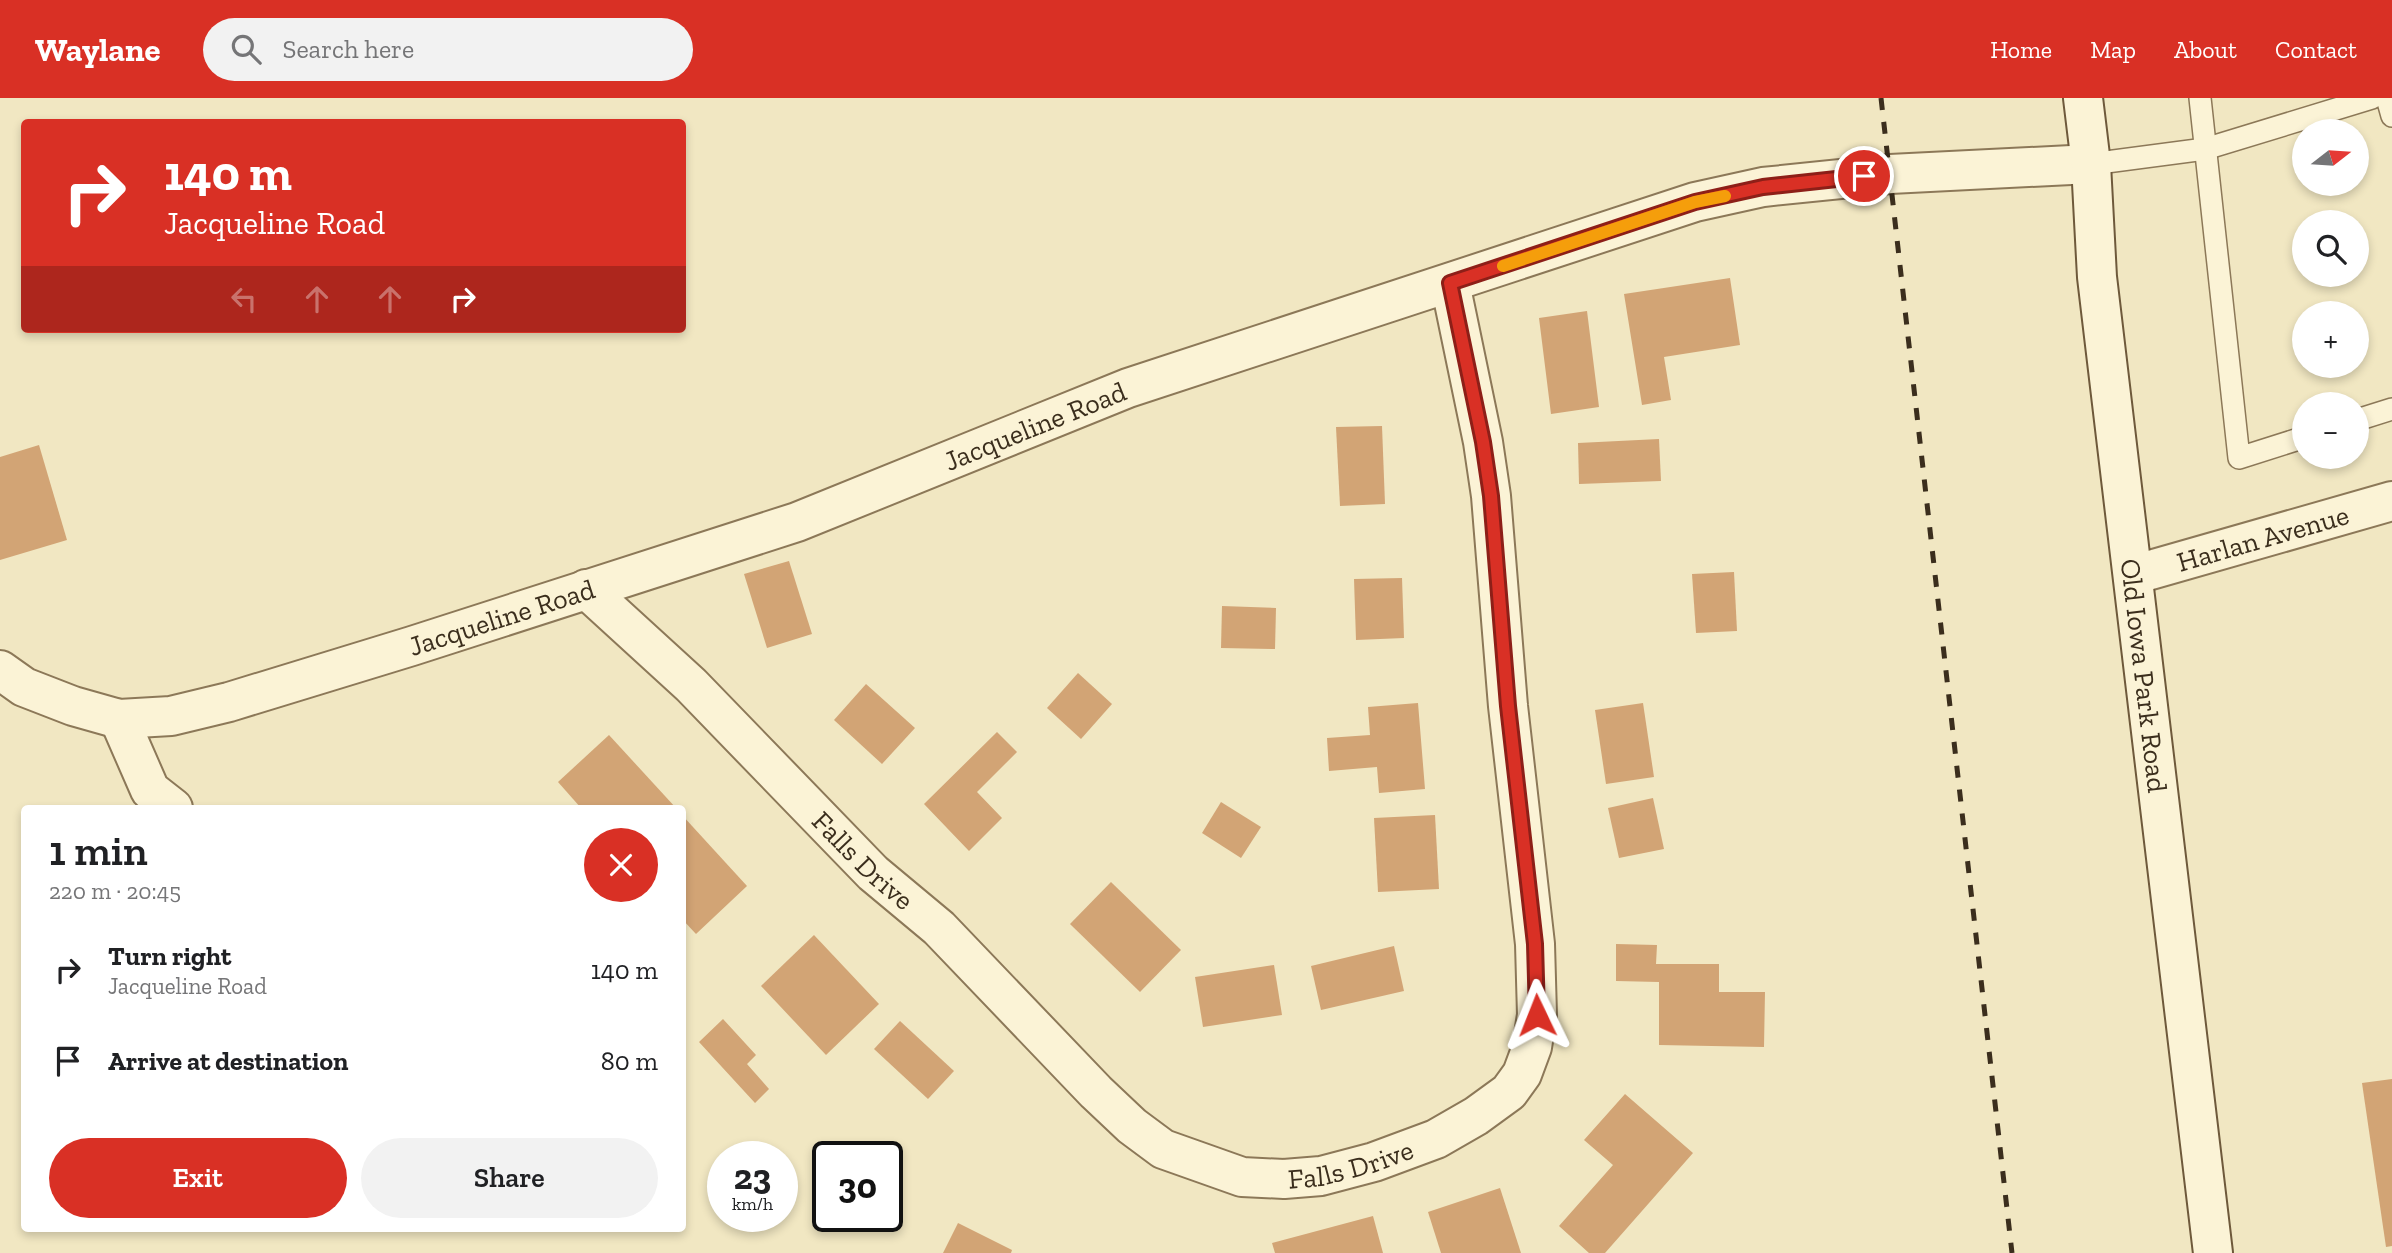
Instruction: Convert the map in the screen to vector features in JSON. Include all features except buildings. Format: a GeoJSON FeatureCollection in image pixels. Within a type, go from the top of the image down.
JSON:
{"type":"FeatureCollection","features":[{"type":"Feature","properties":{"kind":"street","name":"Old Iowa Park Road"},"geometry":{"type":"LineString","coordinates":[[2083,98],[2091,164],[2097,277],[2213,1253]]}},
{"type":"Feature","properties":{"kind":"street","name":"Jacqueline Road"},"geometry":{"type":"LineString","coordinates":[[0,670],[24,687],[73,706],[119,719],[172,716],[229,702],[412,646],[797,522],[1128,388],[1695,202],[1763,187],[1890,174],[2091,164]]}},
{"type":"Feature","properties":{"kind":"street","name":"Falls Drive"},"geometry":{"type":"LineString","coordinates":[[586,589],[691,685],[873,873],[939,928],[1132,1126],[1163,1149],[1242,1177],[1284,1179],[1321,1176],[1374,1162],[1436,1139],[1476,1116],[1508,1092],[1522,1073],[1532,1047],[1537,1015],[1535,944],[1508,706],[1491,496],[1483,442],[1450,283]]}},
{"type":"Feature","properties":{"kind":"street","name":"Harlan Avenue"},"geometry":{"type":"LineString","coordinates":[[2133,575],[2392,501]]}},
{"type":"Feature","properties":{"kind":"street"},"geometry":{"type":"LineString","coordinates":[[119,719],[150,790],[169,805]]}},
{"type":"Feature","properties":{"kind":"lane"},"geometry":{"type":"LineString","coordinates":[[2200,98],[2239,458],[2292,441]]}},
{"type":"Feature","properties":{"kind":"lane"},"geometry":{"type":"LineString","coordinates":[[2091,164],[2205,149],[2372,98]]}},
{"type":"Feature","properties":{"kind":"lane"},"geometry":{"type":"LineString","coordinates":[[2387,98],[2392,116]]}},
{"type":"Feature","properties":{"kind":"lane"},"geometry":{"type":"LineString","coordinates":[[2369,417],[2392,410]]}},
{"type":"Feature","properties":{"kind":"railway"},"geometry":{"type":"LineString","coordinates":[[1881,98],[2012,1253]]}},
{"type":"Feature","properties":{"kind":"slow traffic"},"geometry":{"type":"LineString","coordinates":[[1503,266],[1695,202],[1725,196]]}},
{"type":"Feature","properties":{"kind":"route"},"geometry":{"type":"LineString","coordinates":[[1537,1015],[1535,944],[1508,706],[1491,496],[1483,442],[1450,283],[1695,202],[1763,187],[1864,176]]}}]}
